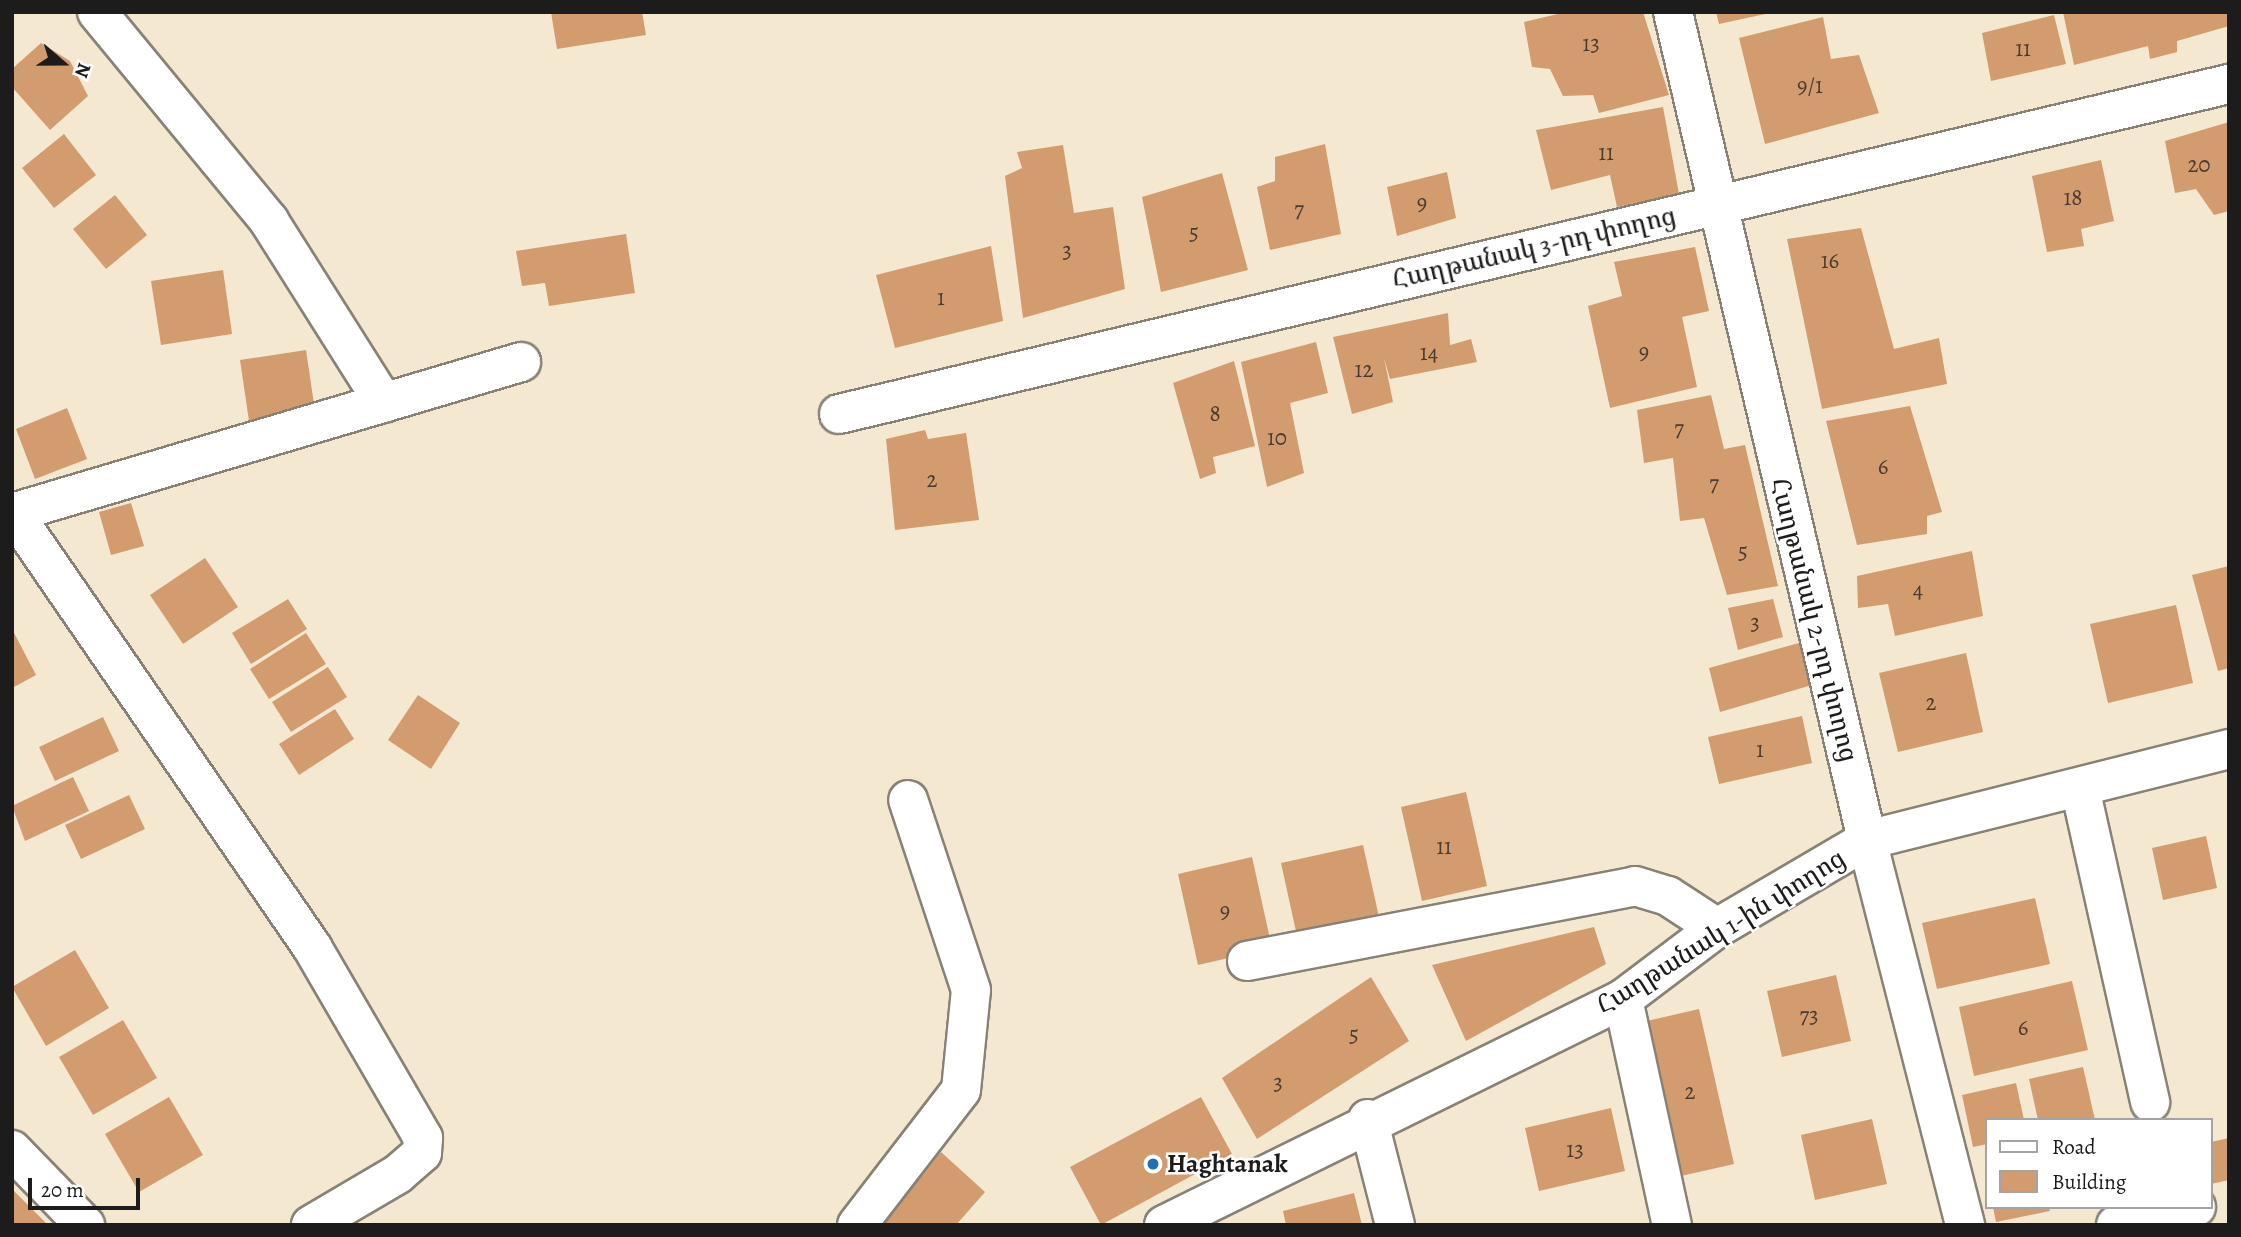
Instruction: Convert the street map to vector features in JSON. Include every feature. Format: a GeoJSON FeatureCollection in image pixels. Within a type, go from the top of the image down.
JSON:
{"type":"FeatureCollection","features":[{"type":"Feature","properties":{"kind":"street"},"geometry":{"type":"LineString","coordinates":[[97,12],[269,221],[384,403]]}},
{"type":"Feature","properties":{"kind":"street","name":"Հաղթանակ 2-րդ փողոց"},"geometry":{"type":"LineString","coordinates":[[1673,12],[1714,205],[1867,840],[1965,1225]]}},
{"type":"Feature","properties":{"kind":"street","name":"Հաղթանակ 3-րդ փողոց"},"geometry":{"type":"LineString","coordinates":[[839,414],[2229,84]]}},
{"type":"Feature","properties":{"kind":"street"},"geometry":{"type":"LineString","coordinates":[[310,1225],[398,1174],[422,1153],[423,1138],[312,947],[13,514],[521,362]]}},
{"type":"Feature","properties":{"kind":"street","name":"Հաղթանակ 1-ին փողոց"},"geometry":{"type":"LineString","coordinates":[[1164,1225],[1368,1119],[1623,999],[1717,928],[1867,840],[2229,749]]}},
{"type":"Feature","properties":{"kind":"street"},"geometry":{"type":"LineString","coordinates":[[2080,788],[2150,1102]]}},
{"type":"Feature","properties":{"kind":"street"},"geometry":{"type":"LineString","coordinates":[[857,1225],[961,1090],[971,990],[908,800]]}},
{"type":"Feature","properties":{"kind":"street"},"geometry":{"type":"LineString","coordinates":[[1248,961],[1634,886],[1668,895],[1717,928]]}},
{"type":"Feature","properties":{"kind":"street"},"geometry":{"type":"LineString","coordinates":[[1623,999],[1672,1225]]}},
{"type":"Feature","properties":{"kind":"street"},"geometry":{"type":"LineString","coordinates":[[1368,1119],[1395,1225]]}},
{"type":"Feature","properties":{"kind":"street"},"geometry":{"type":"LineString","coordinates":[[12,1150],[85,1225]]}},
{"type":"Feature","properties":{"kind":"street"},"geometry":{"type":"LineString","coordinates":[[2116,1225],[2187,1209]]}},
{"type":"Feature","properties":{"kind":"building"},"geometry":{"type":"Polygon","coordinates":[[[551,12],[642,12],[646,35],[557,49],[551,12]]]}},
{"type":"Feature","properties":{"kind":"building"},"geometry":{"type":"Polygon","coordinates":[[[1566,12],[1643,12],[1669,95],[1599,113],[1593,95],[1563,96],[1550,69],[1532,67],[1524,22],[1566,12]]]}},
{"type":"Feature","properties":{"kind":"building"},"geometry":{"type":"Polygon","coordinates":[[[1716,12],[1770,12],[1770,13],[1719,24],[1716,12]]]}},
{"type":"Feature","properties":{"kind":"building"},"geometry":{"type":"Polygon","coordinates":[[[2063,12],[2229,12],[2229,26],[2177,41],[2177,52],[2150,59],[2148,46],[2074,65],[2063,12]]]}},
{"type":"Feature","properties":{"kind":"building"},"geometry":{"type":"Polygon","coordinates":[[[2054,15],[2066,64],[1991,81],[1982,33],[2054,15]]]}},
{"type":"Feature","properties":{"kind":"building"},"geometry":{"type":"Polygon","coordinates":[[[1823,17],[1831,59],[1859,55],[1879,113],[1765,144],[1739,38],[1823,17]]]}},
{"type":"Feature","properties":{"kind":"building"},"geometry":{"type":"Polygon","coordinates":[[[41,43],[70,61],[88,96],[50,130],[12,87],[12,69],[41,43]]]}},
{"type":"Feature","properties":{"kind":"building"},"geometry":{"type":"Polygon","coordinates":[[[1663,107],[1679,194],[1617,207],[1610,175],[1551,190],[1536,130],[1663,107]]]}},
{"type":"Feature","properties":{"kind":"building"},"geometry":{"type":"Polygon","coordinates":[[[2229,122],[2229,211],[2214,215],[2196,189],[2175,193],[2165,141],[2229,122]]]}},
{"type":"Feature","properties":{"kind":"building"},"geometry":{"type":"Polygon","coordinates":[[[64,134],[96,175],[54,208],[22,168],[64,134]]]}},
{"type":"Feature","properties":{"kind":"building"},"geometry":{"type":"Polygon","coordinates":[[[1325,144],[1341,234],[1270,250],[1257,187],[1275,181],[1275,157],[1325,144]]]}},
{"type":"Feature","properties":{"kind":"building"},"geometry":{"type":"Polygon","coordinates":[[[1063,145],[1074,213],[1113,207],[1125,289],[1023,318],[1005,176],[1022,168],[1017,152],[1063,145]]]}},
{"type":"Feature","properties":{"kind":"building"},"geometry":{"type":"Polygon","coordinates":[[[2101,160],[2114,221],[2081,229],[2084,246],[2047,252],[2032,176],[2101,160]]]}},
{"type":"Feature","properties":{"kind":"building"},"geometry":{"type":"Polygon","coordinates":[[[1447,172],[1456,218],[1397,236],[1387,187],[1447,172]]]}},
{"type":"Feature","properties":{"kind":"building"},"geometry":{"type":"Polygon","coordinates":[[[1222,173],[1248,270],[1161,292],[1142,197],[1222,173]]]}},
{"type":"Feature","properties":{"kind":"building"},"geometry":{"type":"Polygon","coordinates":[[[115,195],[147,235],[106,269],[73,229],[115,195]]]}},
{"type":"Feature","properties":{"kind":"building"},"geometry":{"type":"Polygon","coordinates":[[[1861,228],[1894,349],[1939,338],[1947,384],[1822,409],[1787,239],[1861,228]]]}},
{"type":"Feature","properties":{"kind":"building"},"geometry":{"type":"Polygon","coordinates":[[[626,234],[635,293],[549,306],[545,283],[522,286],[516,251],[626,234]]]}},
{"type":"Feature","properties":{"kind":"building"},"geometry":{"type":"Polygon","coordinates":[[[991,246],[1003,321],[895,348],[876,275],[991,246]]]}},
{"type":"Feature","properties":{"kind":"building"},"geometry":{"type":"Polygon","coordinates":[[[1695,247],[1709,311],[1682,317],[1697,387],[1610,408],[1588,306],[1622,296],[1614,262],[1695,247]]]}},
{"type":"Feature","properties":{"kind":"building"},"geometry":{"type":"Polygon","coordinates":[[[223,270],[232,334],[161,345],[151,281],[223,270]]]}},
{"type":"Feature","properties":{"kind":"building"},"geometry":{"type":"Polygon","coordinates":[[[1448,313],[1450,345],[1471,339],[1477,362],[1390,379],[1384,358],[1393,402],[1352,414],[1333,337],[1448,313]]]}},
{"type":"Feature","properties":{"kind":"building"},"geometry":{"type":"Polygon","coordinates":[[[1316,342],[1328,393],[1290,403],[1304,473],[1267,487],[1241,362],[1316,342]]]}},
{"type":"Feature","properties":{"kind":"building"},"geometry":{"type":"Polygon","coordinates":[[[306,350],[315,411],[249,421],[240,360],[306,350]]]}},
{"type":"Feature","properties":{"kind":"building"},"geometry":{"type":"Polygon","coordinates":[[[1234,361],[1255,446],[1213,457],[1216,473],[1200,479],[1173,383],[1234,361]]]}},
{"type":"Feature","properties":{"kind":"building"},"geometry":{"type":"Polygon","coordinates":[[[1711,395],[1724,449],[1745,445],[1778,586],[1727,595],[1704,518],[1680,521],[1673,458],[1644,463],[1637,410],[1711,395]]]}},
{"type":"Feature","properties":{"kind":"building"},"geometry":{"type":"Polygon","coordinates":[[[1910,406],[1942,512],[1927,516],[1927,534],[1857,545],[1826,421],[1910,406]]]}},
{"type":"Feature","properties":{"kind":"building"},"geometry":{"type":"Polygon","coordinates":[[[67,408],[87,459],[35,479],[16,429],[67,408]]]}},
{"type":"Feature","properties":{"kind":"building"},"geometry":{"type":"Polygon","coordinates":[[[925,430],[928,439],[966,433],[979,520],[895,530],[886,439],[925,430]]]}},
{"type":"Feature","properties":{"kind":"building"},"geometry":{"type":"Polygon","coordinates":[[[131,503],[144,546],[111,555],[99,512],[131,503]]]}},
{"type":"Feature","properties":{"kind":"building"},"geometry":{"type":"Polygon","coordinates":[[[1972,551],[1983,616],[1895,636],[1888,604],[1858,608],[1857,576],[1972,551]]]}},
{"type":"Feature","properties":{"kind":"building"},"geometry":{"type":"Polygon","coordinates":[[[205,558],[238,607],[183,644],[150,595],[205,558]]]}},
{"type":"Feature","properties":{"kind":"building"},"geometry":{"type":"Polygon","coordinates":[[[2229,566],[2229,668],[2218,671],[2192,575],[2229,566]]]}},
{"type":"Feature","properties":{"kind":"building"},"geometry":{"type":"Polygon","coordinates":[[[288,599],[307,629],[251,664],[232,633],[288,599]]]}},
{"type":"Feature","properties":{"kind":"building"},"geometry":{"type":"Polygon","coordinates":[[[1773,599],[1783,637],[1738,650],[1728,608],[1773,599]]]}},
{"type":"Feature","properties":{"kind":"building"},"geometry":{"type":"Polygon","coordinates":[[[2176,605],[2193,683],[2108,703],[2090,624],[2176,605]]]}},
{"type":"Feature","properties":{"kind":"building"},"geometry":{"type":"Polygon","coordinates":[[[12,629],[36,675],[12,688],[12,629]]]}},
{"type":"Feature","properties":{"kind":"building"},"geometry":{"type":"Polygon","coordinates":[[[306,633],[326,664],[269,699],[250,669],[306,633]]]}},
{"type":"Feature","properties":{"kind":"building"},"geometry":{"type":"Polygon","coordinates":[[[1799,643],[1812,685],[1720,712],[1709,668],[1799,643]]]}},
{"type":"Feature","properties":{"kind":"building"},"geometry":{"type":"Polygon","coordinates":[[[1966,653],[1983,732],[1898,752],[1879,673],[1966,653]]]}},
{"type":"Feature","properties":{"kind":"building"},"geometry":{"type":"Polygon","coordinates":[[[328,667],[347,697],[291,732],[272,702],[328,667]]]}},
{"type":"Feature","properties":{"kind":"building"},"geometry":{"type":"Polygon","coordinates":[[[418,695],[460,723],[431,769],[388,740],[418,695]]]}},
{"type":"Feature","properties":{"kind":"building"},"geometry":{"type":"Polygon","coordinates":[[[335,709],[354,739],[299,775],[279,744],[335,709]]]}},
{"type":"Feature","properties":{"kind":"building"},"geometry":{"type":"Polygon","coordinates":[[[1802,716],[1812,763],[1719,784],[1708,737],[1802,716]]]}},
{"type":"Feature","properties":{"kind":"building"},"geometry":{"type":"Polygon","coordinates":[[[103,717],[119,751],[55,781],[39,747],[103,717]]]}},
{"type":"Feature","properties":{"kind":"building"},"geometry":{"type":"Polygon","coordinates":[[[73,777],[89,811],[25,841],[12,806],[73,777]]]}},
{"type":"Feature","properties":{"kind":"building"},"geometry":{"type":"Polygon","coordinates":[[[1466,792],[1487,886],[1422,901],[1401,807],[1466,792]]]}},
{"type":"Feature","properties":{"kind":"building"},"geometry":{"type":"Polygon","coordinates":[[[129,795],[145,829],[81,859],[65,825],[129,795]]]}},
{"type":"Feature","properties":{"kind":"building"},"geometry":{"type":"Polygon","coordinates":[[[2206,836],[2217,888],[2163,900],[2152,848],[2206,836]]]}},
{"type":"Feature","properties":{"kind":"building"},"geometry":{"type":"Polygon","coordinates":[[[1363,845],[1379,917],[1297,936],[1281,863],[1363,845]]]}},
{"type":"Feature","properties":{"kind":"building"},"geometry":{"type":"Polygon","coordinates":[[[1252,857],[1272,948],[1198,965],[1178,874],[1252,857]]]}},
{"type":"Feature","properties":{"kind":"building"},"geometry":{"type":"Polygon","coordinates":[[[2035,898],[2050,964],[1937,989],[1922,923],[2035,898]]]}},
{"type":"Feature","properties":{"kind":"building"},"geometry":{"type":"Polygon","coordinates":[[[1594,927],[1606,964],[1466,1041],[1432,965],[1594,927]]]}},
{"type":"Feature","properties":{"kind":"building"},"geometry":{"type":"Polygon","coordinates":[[[75,950],[109,1008],[46,1046],[12,987],[75,950]]]}},
{"type":"Feature","properties":{"kind":"building"},"geometry":{"type":"Polygon","coordinates":[[[1836,975],[1851,1041],[1782,1057],[1767,991],[1836,975]]]}},
{"type":"Feature","properties":{"kind":"building"},"geometry":{"type":"Polygon","coordinates":[[[1371,977],[1409,1041],[1257,1139],[1222,1078],[1371,977]]]}},
{"type":"Feature","properties":{"kind":"building"},"geometry":{"type":"Polygon","coordinates":[[[2072,981],[2088,1050],[1974,1076],[1959,1007],[2072,981]]]}},
{"type":"Feature","properties":{"kind":"building"},"geometry":{"type":"Polygon","coordinates":[[[1699,1009],[1734,1164],[1681,1176],[1647,1021],[1699,1009]]]}},
{"type":"Feature","properties":{"kind":"building"},"geometry":{"type":"Polygon","coordinates":[[[123,1020],[157,1078],[93,1115],[59,1057],[123,1020]]]}},
{"type":"Feature","properties":{"kind":"building"},"geometry":{"type":"Polygon","coordinates":[[[2083,1067],[2095,1118],[2038,1118],[2029,1079],[2083,1067]]]}},
{"type":"Feature","properties":{"kind":"building"},"geometry":{"type":"Polygon","coordinates":[[[2016,1083],[2024,1118],[1986,1118],[1986,1144],[1973,1147],[1962,1095],[2016,1083]]]}},
{"type":"Feature","properties":{"kind":"building"},"geometry":{"type":"Polygon","coordinates":[[[169,1097],[203,1155],[139,1192],[105,1134],[169,1097]]]}},
{"type":"Feature","properties":{"kind":"building"},"geometry":{"type":"Polygon","coordinates":[[[1201,1097],[1232,1154],[1101,1225],[1070,1167],[1201,1097]]]}},
{"type":"Feature","properties":{"kind":"building"},"geometry":{"type":"Polygon","coordinates":[[[1611,1108],[1625,1171],[1539,1191],[1525,1128],[1611,1108]]]}},
{"type":"Feature","properties":{"kind":"building"},"geometry":{"type":"Polygon","coordinates":[[[1872,1119],[1887,1184],[1815,1200],[1801,1135],[1872,1119]]]}},
{"type":"Feature","properties":{"kind":"building"},"geometry":{"type":"Polygon","coordinates":[[[2229,1138],[2229,1180],[2213,1184],[2213,1142],[2229,1138]]]}},
{"type":"Feature","properties":{"kind":"building"},"geometry":{"type":"Polygon","coordinates":[[[941,1152],[985,1192],[956,1225],[874,1225],[941,1152]]]}},
{"type":"Feature","properties":{"kind":"building"},"geometry":{"type":"Polygon","coordinates":[[[12,1189],[48,1225],[12,1225],[12,1189]]]}},
{"type":"Feature","properties":{"kind":"building"},"geometry":{"type":"Polygon","coordinates":[[[1354,1193],[1362,1225],[1286,1225],[1283,1211],[1354,1193]]]}},
{"type":"Feature","properties":{"kind":"building"},"geometry":{"type":"Polygon","coordinates":[[[1993,1209],[2050,1211],[1996,1222],[1993,1209]]]}},
{"type":"Feature","properties":{"kind":"place","name":"Haghtanak"},"geometry":{"type":"Point","coordinates":[1153,1164]}}]}
